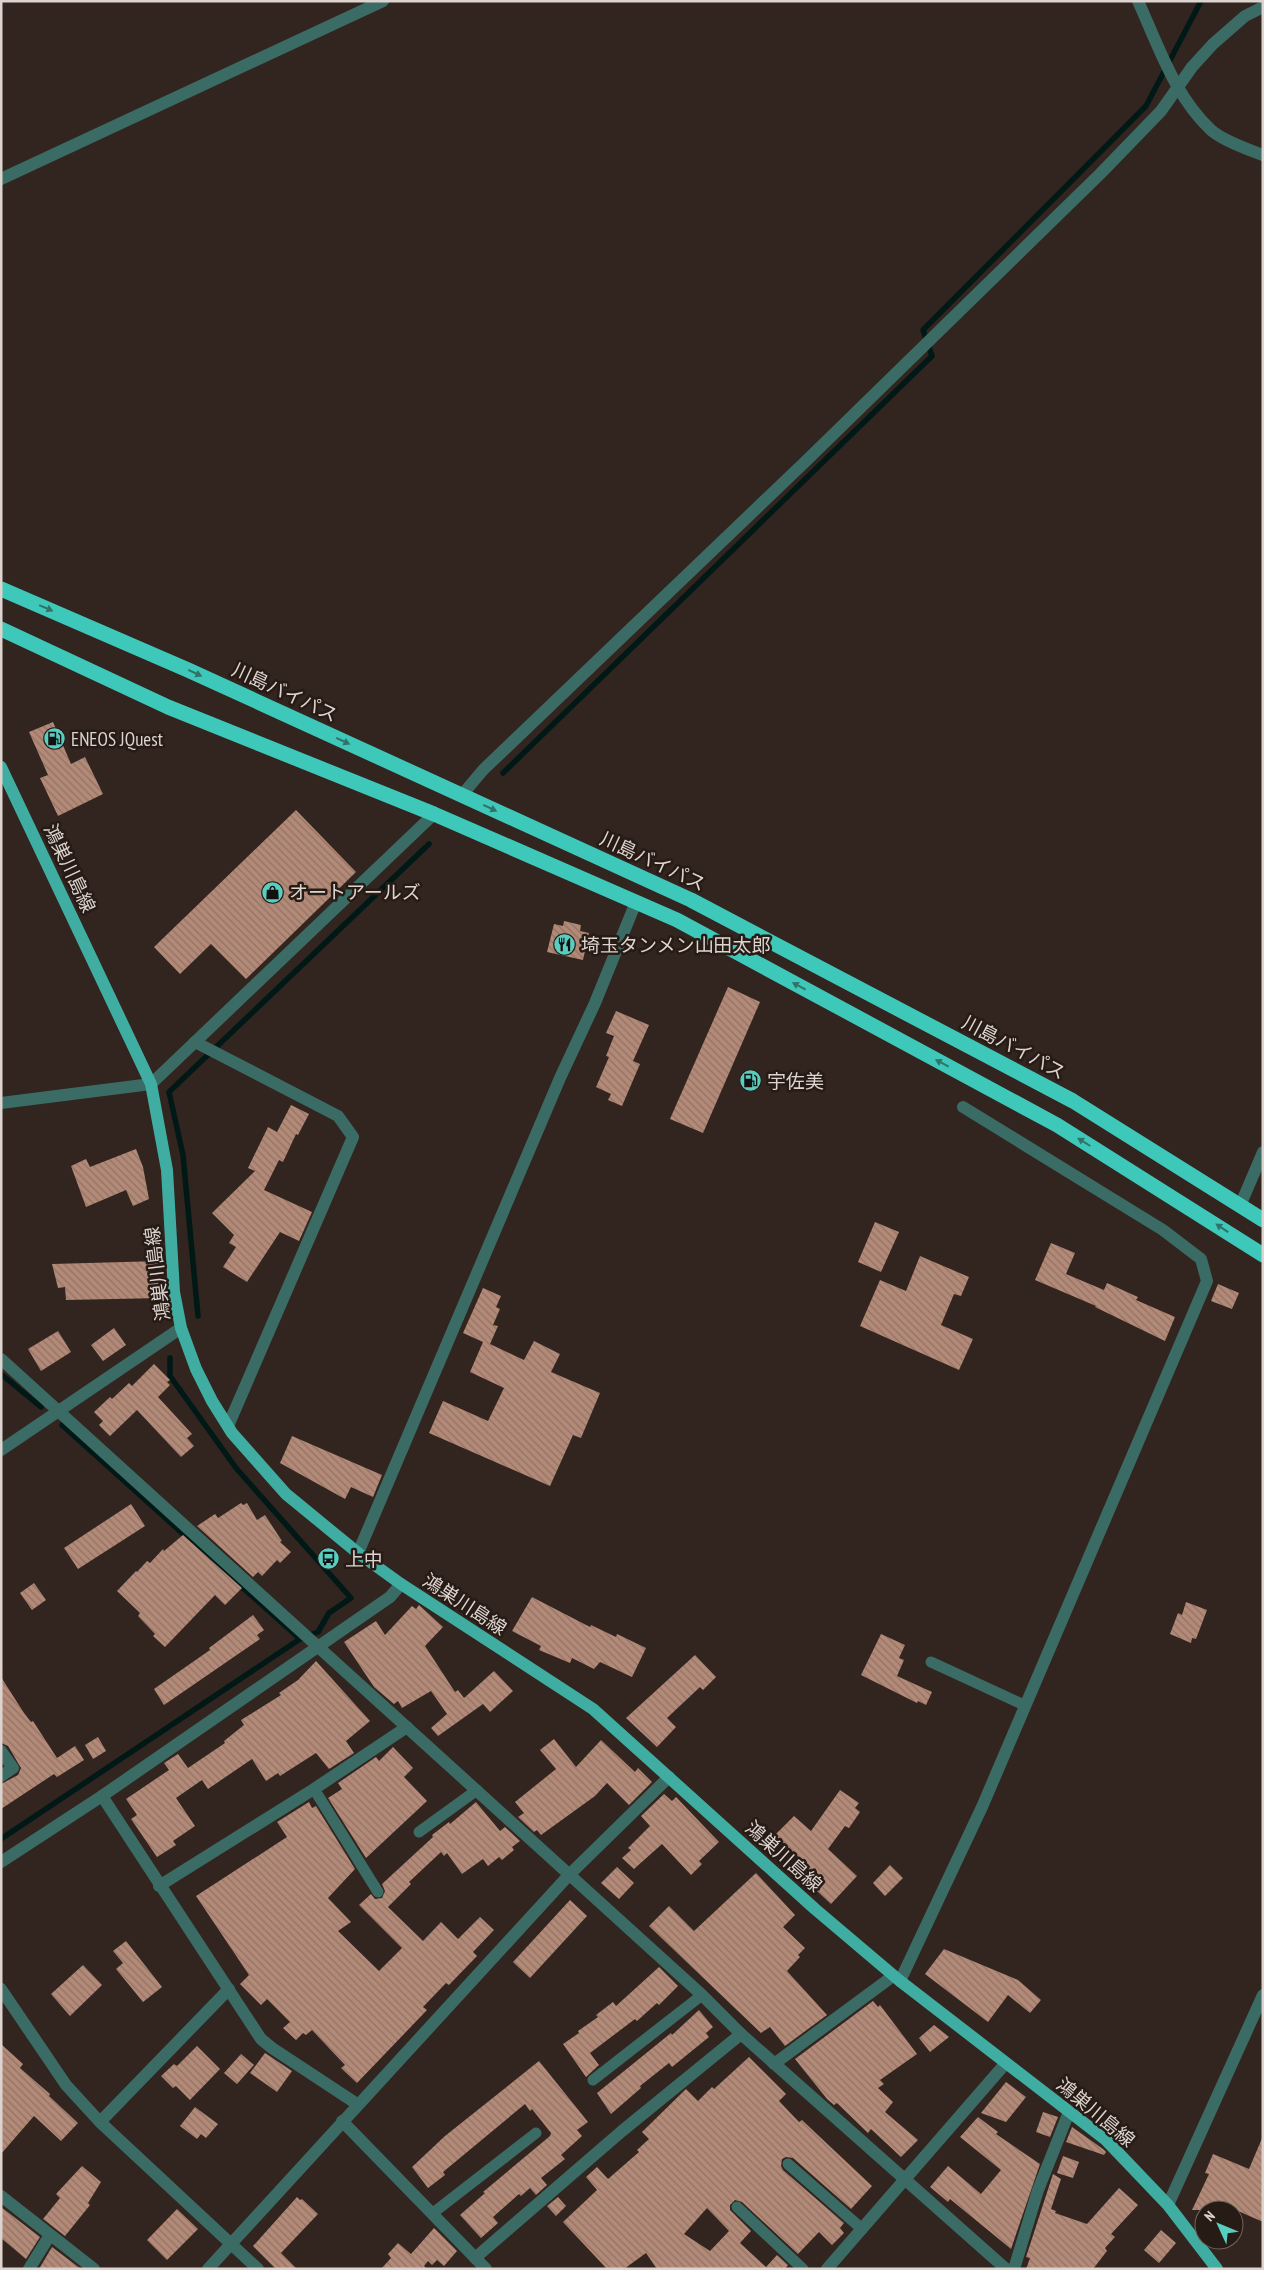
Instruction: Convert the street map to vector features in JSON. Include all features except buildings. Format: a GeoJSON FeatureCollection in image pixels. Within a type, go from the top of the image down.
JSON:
{"type":"FeatureCollection","features":[{"type":"Feature","properties":{"kind":"highway","name":"川島バイパス"},"geometry":{"type":"LineString","coordinates":[[1,589],[188,670],[691,900],[1073,1101],[1263,1220]]}},
{"type":"Feature","properties":{"kind":"highway"},"geometry":{"type":"LineString","coordinates":[[1,628],[168,707],[434,814],[677,920],[1057,1125],[1263,1255]]}},
{"type":"Feature","properties":{"kind":"main road","name":"鴻巣川島線"},"geometry":{"type":"LineString","coordinates":[[1,767],[151,1084],[167,1170],[174,1292],[181,1328],[196,1370],[228,1426],[286,1494],[358,1553],[401,1584],[593,1709],[815,1910],[1005,2064],[1106,2140],[1168,2205],[1215,2267]]}},
{"type":"Feature","properties":{"kind":"street"},"geometry":{"type":"LineString","coordinates":[[1,179],[383,1]]}},
{"type":"Feature","properties":{"kind":"street"},"geometry":{"type":"LineString","coordinates":[[1138,1],[1178,87],[1197,114],[1213,131],[1263,155]]}},
{"type":"Feature","properties":{"kind":"street"},"geometry":{"type":"LineString","coordinates":[[462,795],[483,770],[800,466],[1100,174],[1161,111],[1192,67],[1213,44],[1245,16],[1263,7]]}},
{"type":"Feature","properties":{"kind":"street"},"geometry":{"type":"LineString","coordinates":[[1,1103],[151,1084],[434,814]]}},
{"type":"Feature","properties":{"kind":"street"},"geometry":{"type":"LineString","coordinates":[[358,1553],[556,1087],[595,1003],[636,902]]}},
{"type":"Feature","properties":{"kind":"street"},"geometry":{"type":"LineString","coordinates":[[195,1042],[338,1116],[353,1137],[228,1426]]}},
{"type":"Feature","properties":{"kind":"street"},"geometry":{"type":"LineString","coordinates":[[774,2064],[897,1978],[982,1807],[1207,1281],[1201,1259],[1164,1230],[963,1107]]}},
{"type":"Feature","properties":{"kind":"street"},"geometry":{"type":"LineString","coordinates":[[1240,1206],[1263,1152]]}},
{"type":"Feature","properties":{"kind":"street"},"geometry":{"type":"LineString","coordinates":[[1,1450],[181,1328]]}},
{"type":"Feature","properties":{"kind":"street"},"geometry":{"type":"LineString","coordinates":[[1,1359],[702,1995],[774,2064],[1006,2269]]}},
{"type":"Feature","properties":{"kind":"street"},"geometry":{"type":"LineString","coordinates":[[1,1862],[102,1796],[390,1597],[401,1584]]}},
{"type":"Feature","properties":{"kind":"street"},"geometry":{"type":"LineString","coordinates":[[159,1886],[314,1789],[406,1727]]}},
{"type":"Feature","properties":{"kind":"street"},"geometry":{"type":"LineString","coordinates":[[1,1750],[13,1768],[1,1776]]}},
{"type":"Feature","properties":{"kind":"street"},"geometry":{"type":"LineString","coordinates":[[208,2269],[357,2104],[569,1875],[669,1777]]}},
{"type":"Feature","properties":{"kind":"street"},"geometry":{"type":"LineString","coordinates":[[102,1796],[159,1886],[261,2039],[357,2104]]}},
{"type":"Feature","properties":{"kind":"street"},"geometry":{"type":"LineString","coordinates":[[1,1989],[66,2085],[100,2122],[258,2269]]}},
{"type":"Feature","properties":{"kind":"street"},"geometry":{"type":"LineString","coordinates":[[100,2122],[229,1989]]}},
{"type":"Feature","properties":{"kind":"street"},"geometry":{"type":"LineString","coordinates":[[1168,2205],[1263,1995]]}},
{"type":"Feature","properties":{"kind":"street"},"geometry":{"type":"LineString","coordinates":[[475,2258],[622,2131],[742,2034]]}},
{"type":"Feature","properties":{"kind":"street"},"geometry":{"type":"LineString","coordinates":[[827,2269],[1005,2064]]}},
{"type":"Feature","properties":{"kind":"street"},"geometry":{"type":"LineString","coordinates":[[1014,2269],[1038,2190],[1069,2112]]}},
{"type":"Feature","properties":{"kind":"street"},"geometry":{"type":"LineString","coordinates":[[342,2121],[486,2269]]}},
{"type":"Feature","properties":{"kind":"street"},"geometry":{"type":"LineString","coordinates":[[1,2196],[94,2269]]}},
{"type":"Feature","properties":{"kind":"street"},"geometry":{"type":"LineString","coordinates":[[29,2269],[50,2235]]}},
{"type":"Feature","properties":{"kind":"lane"},"geometry":{"type":"LineString","coordinates":[[931,1662],[1024,1705]]}},
{"type":"Feature","properties":{"kind":"lane"},"geometry":{"type":"LineString","coordinates":[[314,1789],[378,1892]]}},
{"type":"Feature","properties":{"kind":"lane"},"geometry":{"type":"LineString","coordinates":[[419,1832],[476,1790]]}},
{"type":"Feature","properties":{"kind":"lane"},"geometry":{"type":"LineString","coordinates":[[593,2080],[702,1995]]}},
{"type":"Feature","properties":{"kind":"lane"},"geometry":{"type":"LineString","coordinates":[[433,2213],[536,2133]]}},
{"type":"Feature","properties":{"kind":"lane"},"geometry":{"type":"LineString","coordinates":[[788,2164],[862,2229]]}},
{"type":"Feature","properties":{"kind":"lane"},"geometry":{"type":"LineString","coordinates":[[738,2207],[803,2269]]}},
{"type":"Feature","properties":{"kind":"waterway"},"geometry":{"type":"LineString","coordinates":[[503,773],[932,356],[923,330],[1146,106],[1201,1]]}},
{"type":"Feature","properties":{"kind":"waterway"},"geometry":{"type":"LineString","coordinates":[[198,1316],[183,1155],[169,1092],[429,844]]}},
{"type":"Feature","properties":{"kind":"waterway"},"geometry":{"type":"LineString","coordinates":[[1,1839],[300,1639],[318,1632],[329,1613],[351,1598],[236,1468],[170,1376],[170,1358]]}},
{"type":"Feature","properties":{"kind":"waterway"},"geometry":{"type":"LineString","coordinates":[[1,1374],[41,1407]]}},
{"type":"Feature","properties":{"kind":"waterway"},"geometry":{"type":"LineString","coordinates":[[62,1425],[300,1639]]}},
{"type":"Feature","properties":{"kind":"place","name":"ENEOS JQuest"},"geometry":{"type":"Point","coordinates":[55,739]}},
{"type":"Feature","properties":{"kind":"place","name":"オートアールズ"},"geometry":{"type":"Point","coordinates":[273,892]}},
{"type":"Feature","properties":{"kind":"place","name":"埼玉タンメン山田太郎"},"geometry":{"type":"Point","coordinates":[565,945]}},
{"type":"Feature","properties":{"kind":"place","name":"宇佐美"},"geometry":{"type":"Point","coordinates":[751,1081]}},
{"type":"Feature","properties":{"kind":"place","name":"上中"},"geometry":{"type":"Point","coordinates":[329,1559]}}]}
